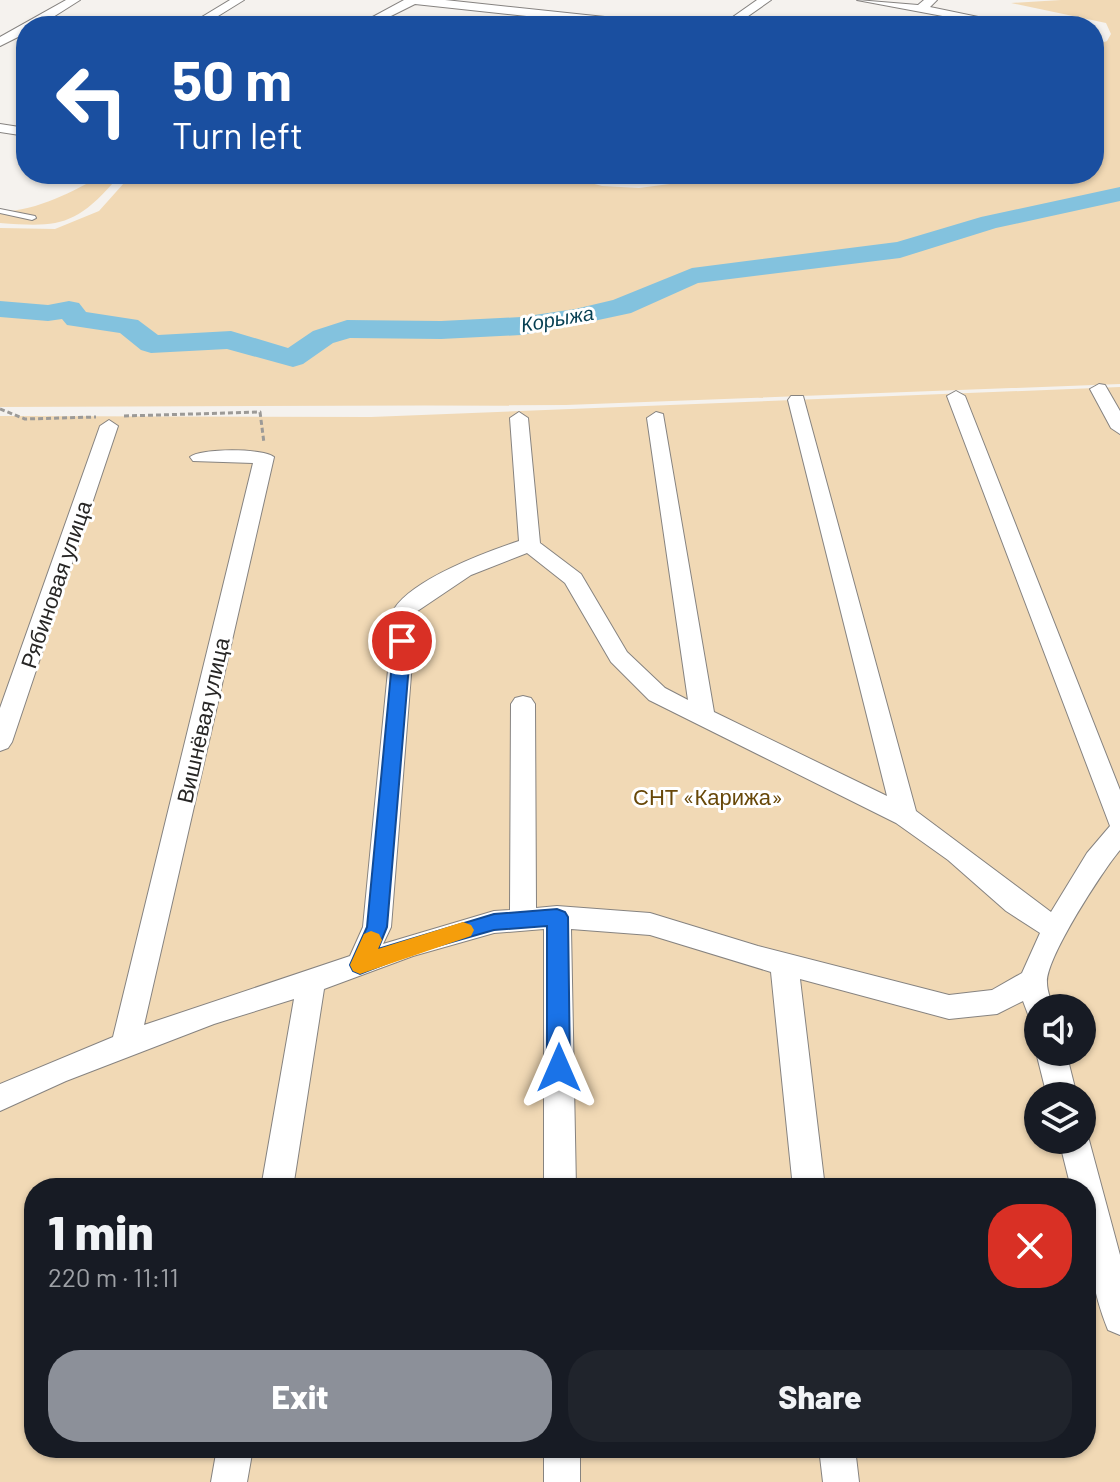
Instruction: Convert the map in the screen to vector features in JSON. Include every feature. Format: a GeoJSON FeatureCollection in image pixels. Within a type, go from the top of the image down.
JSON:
{"type":"FeatureCollection","features":[{"type":"Feature","properties":{"kind":"street"},"geometry":{"type":"LineString","coordinates":[[47,16],[74,0]]}},
{"type":"Feature","properties":{"kind":"street"},"geometry":{"type":"LineString","coordinates":[[210,16],[238,0]]}},
{"type":"Feature","properties":{"kind":"street"},"geometry":{"type":"LineString","coordinates":[[382,16],[413,0],[523,16]]}},
{"type":"Feature","properties":{"kind":"street"},"geometry":{"type":"LineString","coordinates":[[741,16],[765,0]]}},
{"type":"Feature","properties":{"kind":"street"},"geometry":{"type":"LineString","coordinates":[[863,0],[960,16]]}},
{"type":"Feature","properties":{"kind":"street"},"geometry":{"type":"LineString","coordinates":[[920,9],[931,0]]}},
{"type":"Feature","properties":{"kind":"street"},"geometry":{"type":"LineString","coordinates":[[572,16],[588,3]]}},
{"type":"Feature","properties":{"kind":"street"},"geometry":{"type":"LineString","coordinates":[[1099,389],[1120,428]]}},
{"type":"Feature","properties":{"kind":"street"},"geometry":{"type":"LineString","coordinates":[[956,396],[1120,822]]}},
{"type":"Feature","properties":{"kind":"street"},"geometry":{"type":"LineString","coordinates":[[797,400],[905,816]]}},
{"type":"Feature","properties":{"kind":"street"},"geometry":{"type":"LineString","coordinates":[[519,418],[530,545],[573,579],[619,657],[641,681],[657,694],[703,718],[905,816],[957,853],[1015,903],[1055,929]]}},
{"type":"Feature","properties":{"kind":"street"},"geometry":{"type":"LineString","coordinates":[[656,418],[703,718]]}},
{"type":"Feature","properties":{"kind":"street","name":"Рябиновая улица"},"geometry":{"type":"LineString","coordinates":[[0,742],[111,420]]}},
{"type":"Feature","properties":{"kind":"street","name":"Вишнёвая улица"},"geometry":{"type":"LineString","coordinates":[[125,1046],[264,457],[200,457]]}},
{"type":"Feature","properties":{"kind":"street"},"geometry":{"type":"LineString","coordinates":[[360,965],[377,927],[405,609],[432,587],[484,560],[530,545]]}},
{"type":"Feature","properties":{"kind":"street"},"geometry":{"type":"LineString","coordinates":[[523,704],[523,921]]}},
{"type":"Feature","properties":{"kind":"street"},"geometry":{"type":"LineString","coordinates":[[1036,994],[1055,929],[1096,860],[1120,832]]}},
{"type":"Feature","properties":{"kind":"street"},"geometry":{"type":"LineString","coordinates":[[0,1098],[210,1013],[311,982],[410,946],[494,922],[557,917],[650,924],[784,964],[949,1007],[1024,997]]}},
{"type":"Feature","properties":{"kind":"street"},"geometry":{"type":"LineString","coordinates":[[557,917],[560,1178]]}},
{"type":"Feature","properties":{"kind":"street"},"geometry":{"type":"LineString","coordinates":[[784,964],[808,1178]]}},
{"type":"Feature","properties":{"kind":"street"},"geometry":{"type":"LineString","coordinates":[[279,1178],[311,982]]}},
{"type":"Feature","properties":{"kind":"street"},"geometry":{"type":"LineString","coordinates":[[1078,1154],[1084,1178]]}},
{"type":"Feature","properties":{"kind":"street"},"geometry":{"type":"LineString","coordinates":[[1096,1225],[1120,1318]]}},
{"type":"Feature","properties":{"kind":"street"},"geometry":{"type":"LineString","coordinates":[[229,1482],[233,1458]]}},
{"type":"Feature","properties":{"kind":"street"},"geometry":{"type":"LineString","coordinates":[[562,1458],[562,1482]]}},
{"type":"Feature","properties":{"kind":"street"},"geometry":{"type":"LineString","coordinates":[[838,1458],[841,1482]]}},
{"type":"Feature","properties":{"kind":"lane"},"geometry":{"type":"LineString","coordinates":[[0,211],[32,218]]}},
{"type":"Feature","properties":{"kind":"path"},"geometry":{"type":"LineString","coordinates":[[0,409],[25,419],[111,420],[260,412],[265,448]]}},
{"type":"Feature","properties":{"kind":"green space"},"geometry":{"type":"Polygon","coordinates":[[[1120,0],[1120,384],[566,405],[0,407],[0,228],[55,229],[99,211],[123,184],[594,184],[639,188],[670,184],[1104,184],[1104,42],[1111,34],[1104,16],[1073,16],[1011,3],[1120,0]]]}},
{"type":"Feature","properties":{"kind":"green space"},"geometry":{"type":"Polygon","coordinates":[[[85,184],[112,184],[87,208],[63,221],[36,225],[0,223],[0,212],[28,208],[85,184]]]}},
{"type":"Feature","properties":{"kind":"green space","name":"СНТ «Карижа»"},"geometry":{"type":"Polygon","coordinates":[[[1120,387],[1120,1482],[0,1482],[0,416],[371,417],[1120,387]]]}},
{"type":"Feature","properties":{"kind":"waterway","name":"Корыжа"},"geometry":{"type":"LineString","coordinates":[[0,309],[48,313],[69,309],[77,319],[128,326],[151,344],[231,340],[252,349],[293,358],[323,337],[347,329],[441,330],[521,326],[575,317],[621,307],[692,276],[900,250],[990,222],[1120,194]]}},
{"type":"Feature","properties":{"kind":"slow traffic"},"geometry":{"type":"LineString","coordinates":[[371,940],[360,965],[463,930]]}},
{"type":"Feature","properties":{"kind":"route"},"geometry":{"type":"LineString","coordinates":[[402,641],[377,927],[360,965],[410,946],[494,922],[557,917],[559,1068]]}}]}
